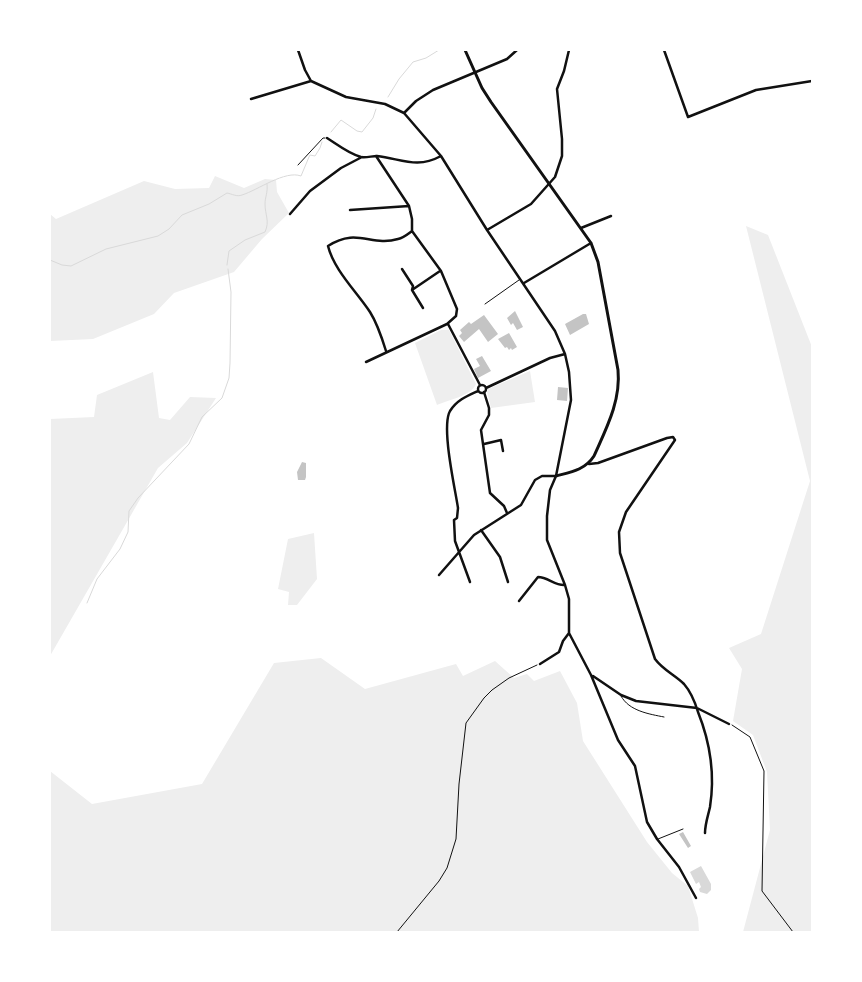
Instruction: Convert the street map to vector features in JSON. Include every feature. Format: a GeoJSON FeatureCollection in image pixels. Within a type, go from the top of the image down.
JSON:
{"type":"FeatureCollection","features":[{"type":"Feature","properties":{"kind":"street"},"geometry":{"type":"LineString","coordinates":[[298,50],[311,81],[346,97],[385,104],[404,113],[441,156],[488,230],[548,318],[565,354],[571,382],[571,400],[556,476],[549,498],[547,540],[569,599],[569,633],[592,675],[618,740],[635,766],[647,822],[657,839],[679,867],[696,898]]}},
{"type":"Feature","properties":{"kind":"street"},"geometry":{"type":"LineString","coordinates":[[465,50],[491,102],[581,228],[591,243],[598,262],[619,380],[616,400],[590,464]]}},
{"type":"Feature","properties":{"kind":"street"},"geometry":{"type":"LineString","coordinates":[[404,113],[424,94],[507,59],[517,50]]}},
{"type":"Feature","properties":{"kind":"street"},"geometry":{"type":"LineString","coordinates":[[488,230],[531,204],[555,177],[562,156],[562,138],[556,89],[564,71],[569,50]]}},
{"type":"Feature","properties":{"kind":"street"},"geometry":{"type":"LineString","coordinates":[[664,50],[688,117],[756,90],[812,81]]}},
{"type":"Feature","properties":{"kind":"street"},"geometry":{"type":"LineString","coordinates":[[251,99],[311,81]]}},
{"type":"Feature","properties":{"kind":"street"},"geometry":{"type":"LineString","coordinates":[[328,138],[346,151],[362,157]]}},
{"type":"Feature","properties":{"kind":"street"},"geometry":{"type":"LineString","coordinates":[[290,214],[310,191],[341,168],[362,157],[376,156],[412,163],[429,162],[441,156]]}},
{"type":"Feature","properties":{"kind":"street"},"geometry":{"type":"LineString","coordinates":[[366,362],[386,351],[448,324],[456,316],[457,309],[441,271],[412,231],[409,206],[376,156]]}},
{"type":"Feature","properties":{"kind":"street"},"geometry":{"type":"LineString","coordinates":[[350,210],[409,206]]}},
{"type":"Feature","properties":{"kind":"street"},"geometry":{"type":"LineString","coordinates":[[581,228],[611,216]]}},
{"type":"Feature","properties":{"kind":"street"},"geometry":{"type":"LineString","coordinates":[[386,351],[371,313],[340,269],[328,246],[338,239],[354,236],[384,241],[399,239],[412,231]]}},
{"type":"Feature","properties":{"kind":"street"},"geometry":{"type":"LineString","coordinates":[[524,283],[591,243]]}},
{"type":"Feature","properties":{"kind":"street"},"geometry":{"type":"LineString","coordinates":[[402,269],[413,286],[412,290],[423,308]]}},
{"type":"Feature","properties":{"kind":"street"},"geometry":{"type":"LineString","coordinates":[[412,290],[441,271]]}},
{"type":"Feature","properties":{"kind":"street"},"geometry":{"type":"LineString","coordinates":[[448,324],[480,385],[484,385],[486,388]]}},
{"type":"Feature","properties":{"kind":"street"},"geometry":{"type":"LineString","coordinates":[[507,513],[504,506],[490,493],[481,430],[489,415],[484,392],[486,388],[550,358],[565,354]]}},
{"type":"Feature","properties":{"kind":"street"},"geometry":{"type":"LineString","coordinates":[[478,391],[480,385]]}},
{"type":"Feature","properties":{"kind":"street"},"geometry":{"type":"LineString","coordinates":[[470,582],[455,541],[454,520],[457,518],[458,508],[446,428],[449,412],[462,398],[478,391],[484,392]]}},
{"type":"Feature","properties":{"kind":"street"},"geometry":{"type":"LineString","coordinates":[[439,575],[481,530],[521,505],[535,480],[542,476],[556,476],[582,469],[590,464],[598,463],[673,437],[673,445],[626,512],[620,532],[620,553],[655,659],[684,684],[691,694],[709,746],[710,807],[705,833]]}},
{"type":"Feature","properties":{"kind":"street"},"geometry":{"type":"LineString","coordinates":[[484,444],[501,440],[503,451]]}},
{"type":"Feature","properties":{"kind":"street"},"geometry":{"type":"LineString","coordinates":[[481,530],[500,557],[508,582]]}},
{"type":"Feature","properties":{"kind":"street"},"geometry":{"type":"LineString","coordinates":[[519,601],[538,577],[544,577],[560,586],[565,585]]}},
{"type":"Feature","properties":{"kind":"street"},"geometry":{"type":"LineString","coordinates":[[540,664],[559,652],[563,640],[569,633]]}},
{"type":"Feature","properties":{"kind":"street"},"geometry":{"type":"LineString","coordinates":[[592,675],[621,695],[644,703],[697,708],[730,724]]}},
{"type":"Feature","properties":{"kind":"lane"},"geometry":{"type":"LineString","coordinates":[[298,165],[322,138],[328,138]]}},
{"type":"Feature","properties":{"kind":"lane"},"geometry":{"type":"LineString","coordinates":[[485,304],[521,279]]}},
{"type":"Feature","properties":{"kind":"lane"},"geometry":{"type":"LineString","coordinates":[[621,695],[627,704],[643,713],[664,717]]}},
{"type":"Feature","properties":{"kind":"lane"},"geometry":{"type":"LineString","coordinates":[[657,839],[683,829]]}},
{"type":"Feature","properties":{"kind":"path"},"geometry":{"type":"LineString","coordinates":[[397,932],[439,881],[447,868],[456,840],[459,784],[466,723],[492,690],[509,678],[540,664]]}},
{"type":"Feature","properties":{"kind":"path"},"geometry":{"type":"LineString","coordinates":[[730,724],[750,737],[764,771],[762,891],[793,932]]}},
{"type":"Feature","properties":{"kind":"shaded area"},"geometry":{"type":"Polygon","coordinates":[[[215,176],[244,188],[265,179],[276,180],[277,192],[289,213],[262,239],[234,272],[174,293],[154,314],[93,339],[50,341],[50,214],[56,219],[144,181],[175,189],[209,188],[215,176]]]}},
{"type":"Feature","properties":{"kind":"shaded area"},"geometry":{"type":"Polygon","coordinates":[[[746,226],[768,235],[812,347],[812,932],[743,932],[770,830],[767,772],[753,735],[733,721],[742,669],[729,648],[761,634],[810,481],[746,226]]]}},
{"type":"Feature","properties":{"kind":"shaded area"},"geometry":{"type":"Polygon","coordinates":[[[441,330],[449,330],[476,384],[464,395],[437,405],[415,343],[441,330]]]}},
{"type":"Feature","properties":{"kind":"shaded area"},"geometry":{"type":"Polygon","coordinates":[[[530,371],[535,402],[491,408],[488,389],[530,371]]]}},
{"type":"Feature","properties":{"kind":"shaded area"},"geometry":{"type":"Polygon","coordinates":[[[153,372],[159,418],[170,420],[190,397],[216,398],[187,443],[158,468],[50,656],[50,419],[94,417],[97,395],[153,372]]]}},
{"type":"Feature","properties":{"kind":"shaded area"},"geometry":{"type":"Polygon","coordinates":[[[314,533],[317,579],[297,605],[288,605],[289,592],[278,589],[288,539],[314,533]]]}},
{"type":"Feature","properties":{"kind":"shaded area"},"geometry":{"type":"Polygon","coordinates":[[[321,658],[365,689],[456,664],[463,676],[495,661],[514,678],[527,674],[534,681],[560,671],[577,703],[583,741],[647,842],[672,873],[688,886],[698,918],[699,932],[50,932],[50,771],[92,804],[202,784],[274,663],[321,658]]]}},
{"type":"Feature","properties":{"kind":"shaded area"},"geometry":{"type":"Polygon","coordinates":[[[701,866],[711,884],[711,890],[707,894],[700,892],[699,882],[696,884],[690,872],[701,866]]]}},
{"type":"Feature","properties":{"kind":"building"},"geometry":{"type":"Polygon","coordinates":[[[515,311],[523,327],[517,330],[507,318],[515,311]]]}},
{"type":"Feature","properties":{"kind":"building"},"geometry":{"type":"Polygon","coordinates":[[[586,314],[589,324],[570,335],[565,324],[586,314]]]}},
{"type":"Feature","properties":{"kind":"building"},"geometry":{"type":"Polygon","coordinates":[[[484,315],[498,334],[488,342],[479,329],[464,342],[459,336],[462,333],[460,330],[469,322],[471,324],[484,315]]]}},
{"type":"Feature","properties":{"kind":"building"},"geometry":{"type":"Polygon","coordinates":[[[509,333],[517,347],[512,350],[511,348],[509,350],[507,347],[505,348],[498,339],[509,333]]]}},
{"type":"Feature","properties":{"kind":"building"},"geometry":{"type":"Polygon","coordinates":[[[482,356],[491,371],[478,378],[474,369],[480,366],[476,359],[482,356]]]}},
{"type":"Feature","properties":{"kind":"building"},"geometry":{"type":"Polygon","coordinates":[[[558,387],[568,388],[567,401],[557,400],[558,387]]]}},
{"type":"Feature","properties":{"kind":"building"},"geometry":{"type":"Polygon","coordinates":[[[302,462],[306,463],[306,477],[305,480],[298,480],[297,472],[302,462]]]}},
{"type":"Feature","properties":{"kind":"building"},"geometry":{"type":"Polygon","coordinates":[[[683,832],[691,846],[688,848],[679,834],[683,832]]]}},
{"type":"Feature","properties":{"kind":"waterway"},"geometry":{"type":"LineString","coordinates":[[388,97],[399,79],[413,62],[426,58],[439,50]]}},
{"type":"Feature","properties":{"kind":"waterway"},"geometry":{"type":"LineString","coordinates":[[331,132],[341,120],[357,131],[362,132],[373,118],[376,109]]}},
{"type":"Feature","properties":{"kind":"waterway"},"geometry":{"type":"LineString","coordinates":[[50,260],[62,265],[71,266],[106,249],[158,236],[169,229],[182,215],[209,204],[227,193],[240,196],[280,178],[295,175],[301,176],[310,155],[315,156],[322,142]]}},
{"type":"Feature","properties":{"kind":"waterway"},"geometry":{"type":"LineString","coordinates":[[227,265],[229,251],[245,240],[265,232],[267,225],[265,204],[267,184]]}},
{"type":"Feature","properties":{"kind":"waterway"},"geometry":{"type":"LineString","coordinates":[[87,603],[97,579],[120,549],[128,532],[129,511],[138,498],[189,444],[202,417],[222,398],[229,378],[230,363],[231,292],[228,269]]}}]}
